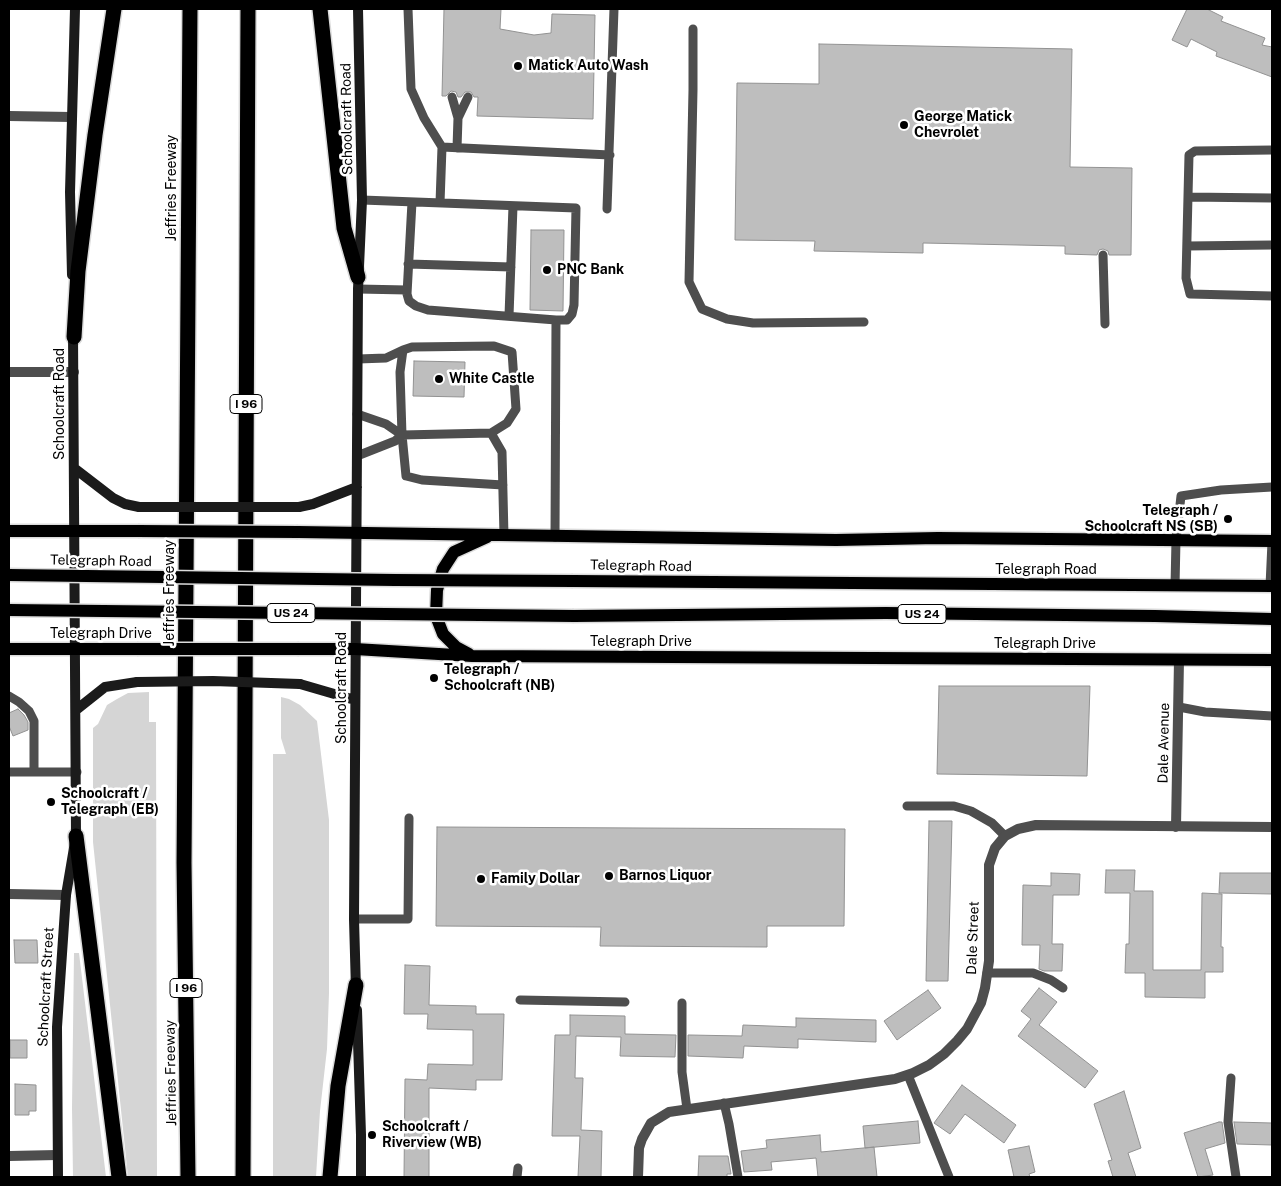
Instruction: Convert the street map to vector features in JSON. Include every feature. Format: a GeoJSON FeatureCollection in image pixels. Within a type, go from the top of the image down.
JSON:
{"type":"FeatureCollection","features":[{"type":"Feature","properties":{"kind":"highway"},"geometry":{"type":"LineString","coordinates":[[74,337],[78,271],[95,135],[114,9]]}},
{"type":"Feature","properties":{"kind":"highway","name":"Jeffries Freeway"},"geometry":{"type":"LineString","coordinates":[[188,1177],[184,862],[190,9]]}},
{"type":"Feature","properties":{"kind":"highway","name":"I 96"},"geometry":{"type":"LineString","coordinates":[[243,1177],[248,9]]}},
{"type":"Feature","properties":{"kind":"highway"},"geometry":{"type":"LineString","coordinates":[[320,9],[344,228],[358,283]]}},
{"type":"Feature","properties":{"kind":"highway"},"geometry":{"type":"LineString","coordinates":[[76,836],[119,1177]]}},
{"type":"Feature","properties":{"kind":"highway"},"geometry":{"type":"LineString","coordinates":[[330,1177],[338,1086],[356,985]]}},
{"type":"Feature","properties":{"kind":"main road","name":"Schoolcraft Road"},"geometry":{"type":"LineString","coordinates":[[75,9],[70,192],[74,337],[77,799]]}},
{"type":"Feature","properties":{"kind":"main road","name":"Schoolcraft Road"},"geometry":{"type":"LineString","coordinates":[[354,919],[358,283],[362,200],[358,9]]}},
{"type":"Feature","properties":{"kind":"main road"},"geometry":{"type":"LineString","coordinates":[[74,468],[113,498],[139,507],[299,507],[313,504],[356,487]]}},
{"type":"Feature","properties":{"kind":"main road"},"geometry":{"type":"LineString","coordinates":[[9,531],[298,532],[836,540],[938,538],[1272,541]]}},
{"type":"Feature","properties":{"kind":"main road"},"geometry":{"type":"LineString","coordinates":[[472,656],[456,646],[443,634],[436,616],[437,590],[443,569],[454,552],[490,536]]}},
{"type":"Feature","properties":{"kind":"main road","name":"Telegraph Road"},"geometry":{"type":"LineString","coordinates":[[9,575],[395,580],[1271,586]]}},
{"type":"Feature","properties":{"kind":"main road","name":"US 24"},"geometry":{"type":"LineString","coordinates":[[9,610],[574,616],[886,613],[1272,618]]}},
{"type":"Feature","properties":{"kind":"main road","name":"Telegraph Drive"},"geometry":{"type":"LineString","coordinates":[[9,649],[300,648],[472,656],[1272,660]]}},
{"type":"Feature","properties":{"kind":"main road"},"geometry":{"type":"LineString","coordinates":[[76,710],[105,686],[137,682],[213,681],[300,684],[355,700]]}},
{"type":"Feature","properties":{"kind":"main road","name":"Schoolcraft Street"},"geometry":{"type":"LineString","coordinates":[[58,1177],[57,1027],[66,895],[76,836],[77,799]]}},
{"type":"Feature","properties":{"kind":"main road"},"geometry":{"type":"LineString","coordinates":[[354,919],[361,1177]]}},
{"type":"Feature","properties":{"kind":"street"},"geometry":{"type":"LineString","coordinates":[[9,116],[71,117]]}},
{"type":"Feature","properties":{"kind":"street"},"geometry":{"type":"LineString","coordinates":[[9,372],[74,372]]}},
{"type":"Feature","properties":{"kind":"street","name":"Dale Avenue"},"geometry":{"type":"LineString","coordinates":[[1176,827],[1180,660]]}},
{"type":"Feature","properties":{"kind":"street"},"geometry":{"type":"LineString","coordinates":[[1006,836],[1018,829],[1036,825],[1272,827]]}},
{"type":"Feature","properties":{"kind":"street","name":"Dale Street"},"geometry":{"type":"LineString","coordinates":[[638,1177],[639,1148],[646,1131],[661,1116],[669,1112],[895,1079],[929,1065],[944,1054],[957,1041],[981,1003],[988,973],[989,865],[995,848],[1006,836]]}},
{"type":"Feature","properties":{"kind":"street"},"geometry":{"type":"LineString","coordinates":[[9,894],[66,895]]}},
{"type":"Feature","properties":{"kind":"street"},"geometry":{"type":"LineString","coordinates":[[9,1156],[57,1155]]}},
{"type":"Feature","properties":{"kind":"lane"},"geometry":{"type":"LineString","coordinates":[[408,9],[411,89],[424,118],[442,147],[440,203]]}},
{"type":"Feature","properties":{"kind":"lane"},"geometry":{"type":"LineString","coordinates":[[607,209],[614,9]]}},
{"type":"Feature","properties":{"kind":"lane"},"geometry":{"type":"LineString","coordinates":[[693,29],[689,282],[702,309],[727,319],[753,323],[864,322]]}},
{"type":"Feature","properties":{"kind":"lane"},"geometry":{"type":"LineString","coordinates":[[452,96],[458,118],[457,148]]}},
{"type":"Feature","properties":{"kind":"lane"},"geometry":{"type":"LineString","coordinates":[[458,118],[468,97]]}},
{"type":"Feature","properties":{"kind":"lane"},"geometry":{"type":"LineString","coordinates":[[442,147],[610,154]]}},
{"type":"Feature","properties":{"kind":"lane"},"geometry":{"type":"LineString","coordinates":[[1272,150],[1195,151],[1189,155],[1186,278],[1190,294],[1272,296]]}},
{"type":"Feature","properties":{"kind":"lane"},"geometry":{"type":"LineString","coordinates":[[1188,197],[1272,198]]}},
{"type":"Feature","properties":{"kind":"lane"},"geometry":{"type":"LineString","coordinates":[[362,200],[576,208],[574,305],[572,314],[567,320],[556,320],[428,310],[416,306],[409,301],[407,290],[412,202]]}},
{"type":"Feature","properties":{"kind":"lane"},"geometry":{"type":"LineString","coordinates":[[509,316],[513,206]]}},
{"type":"Feature","properties":{"kind":"lane"},"geometry":{"type":"LineString","coordinates":[[1187,246],[1272,245]]}},
{"type":"Feature","properties":{"kind":"lane"},"geometry":{"type":"LineString","coordinates":[[1103,255],[1105,324]]}},
{"type":"Feature","properties":{"kind":"lane"},"geometry":{"type":"LineString","coordinates":[[408,264],[511,267]]}},
{"type":"Feature","properties":{"kind":"lane"},"geometry":{"type":"LineString","coordinates":[[358,283],[407,290]]}},
{"type":"Feature","properties":{"kind":"lane"},"geometry":{"type":"LineString","coordinates":[[555,537],[556,320]]}},
{"type":"Feature","properties":{"kind":"lane"},"geometry":{"type":"LineString","coordinates":[[357,456],[395,441],[402,436],[491,433],[507,423],[516,409],[512,352],[494,346],[412,347],[386,358],[358,359]]}},
{"type":"Feature","properties":{"kind":"lane"},"geometry":{"type":"LineString","coordinates":[[403,350],[400,372],[402,436],[406,476],[422,480],[503,485]]}},
{"type":"Feature","properties":{"kind":"lane"},"geometry":{"type":"LineString","coordinates":[[357,414],[386,424],[402,436]]}},
{"type":"Feature","properties":{"kind":"lane"},"geometry":{"type":"LineString","coordinates":[[491,433],[502,452],[504,536]]}},
{"type":"Feature","properties":{"kind":"lane"},"geometry":{"type":"LineString","coordinates":[[1175,586],[1176,540],[1181,496],[1221,490],[1272,488]]}},
{"type":"Feature","properties":{"kind":"lane"},"geometry":{"type":"LineString","coordinates":[[1271,586],[1272,541]]}},
{"type":"Feature","properties":{"kind":"lane"},"geometry":{"type":"LineString","coordinates":[[9,696],[19,702],[29,712],[34,721],[34,772]]}},
{"type":"Feature","properties":{"kind":"lane"},"geometry":{"type":"LineString","coordinates":[[1179,707],[1205,712],[1272,716]]}},
{"type":"Feature","properties":{"kind":"lane"},"geometry":{"type":"LineString","coordinates":[[9,772],[76,772]]}},
{"type":"Feature","properties":{"kind":"lane"},"geometry":{"type":"LineString","coordinates":[[908,806],[954,806],[962,808],[992,823],[1006,836]]}},
{"type":"Feature","properties":{"kind":"lane"},"geometry":{"type":"LineString","coordinates":[[354,919],[408,919],[409,818]]}},
{"type":"Feature","properties":{"kind":"lane"},"geometry":{"type":"LineString","coordinates":[[988,973],[1033,973],[1051,980],[1063,988]]}},
{"type":"Feature","properties":{"kind":"lane"},"geometry":{"type":"LineString","coordinates":[[520,1000],[625,1002]]}},
{"type":"Feature","properties":{"kind":"lane"},"geometry":{"type":"LineString","coordinates":[[682,1003],[682,1072],[687,1108]]}},
{"type":"Feature","properties":{"kind":"lane"},"geometry":{"type":"LineString","coordinates":[[908,1075],[948,1177]]}},
{"type":"Feature","properties":{"kind":"lane"},"geometry":{"type":"LineString","coordinates":[[1231,1078],[1228,1122],[1236,1177]]}},
{"type":"Feature","properties":{"kind":"lane"},"geometry":{"type":"LineString","coordinates":[[724,1103],[738,1177]]}},
{"type":"Feature","properties":{"kind":"shaded area"},"geometry":{"type":"Polygon","coordinates":[[[149,692],[149,722],[156,722],[157,1177],[128,1177],[93,842],[93,728],[98,724],[107,705],[128,693],[149,692]]]}},
{"type":"Feature","properties":{"kind":"shaded area"},"geometry":{"type":"Polygon","coordinates":[[[281,697],[300,705],[317,721],[329,820],[329,993],[327,1049],[320,1111],[316,1177],[273,1177],[273,754],[286,754],[281,738],[281,697]]]}},
{"type":"Feature","properties":{"kind":"shaded area"},"geometry":{"type":"Polygon","coordinates":[[[74,953],[79,953],[106,1177],[73,1177],[74,953]]]}},
{"type":"Feature","properties":{"kind":"building","name":"Matick Auto Wash"},"geometry":{"type":"Polygon","coordinates":[[[444,9],[501,9],[500,29],[534,35],[551,33],[552,14],[595,15],[593,119],[477,116],[478,97],[474,97],[471,92],[465,92],[461,97],[458,97],[456,92],[451,91],[446,96],[442,96],[444,9]]]}},
{"type":"Feature","properties":{"kind":"building"},"geometry":{"type":"Polygon","coordinates":[[[1187,9],[1207,9],[1223,17],[1221,21],[1265,38],[1262,45],[1272,47],[1272,77],[1216,56],[1217,52],[1191,39],[1187,47],[1172,40],[1187,9]]]}},
{"type":"Feature","properties":{"kind":"building","name":"George Matick Chevrolet"},"geometry":{"type":"Polygon","coordinates":[[[819,44],[1072,49],[1070,167],[1132,168],[1131,255],[1109,255],[1108,251],[1103,249],[1099,250],[1097,255],[1065,254],[1065,246],[923,243],[923,253],[814,251],[815,241],[735,240],[737,83],[819,84],[819,44]]]}},
{"type":"Feature","properties":{"kind":"building","name":"PNC Bank"},"geometry":{"type":"Polygon","coordinates":[[[531,230],[564,230],[563,311],[530,310],[531,230]]]}},
{"type":"Feature","properties":{"kind":"building","name":"White Castle"},"geometry":{"type":"Polygon","coordinates":[[[414,361],[465,362],[464,397],[413,396],[414,361]]]}},
{"type":"Feature","properties":{"kind":"building"},"geometry":{"type":"Polygon","coordinates":[[[939,686],[1090,686],[1087,776],[937,774],[939,686]]]}},
{"type":"Feature","properties":{"kind":"building"},"geometry":{"type":"Polygon","coordinates":[[[18,709],[28,722],[28,730],[13,736],[9,726],[9,713],[18,709]]]}},
{"type":"Feature","properties":{"kind":"building"},"geometry":{"type":"Polygon","coordinates":[[[929,821],[952,821],[948,981],[926,981],[929,821]]]}},
{"type":"Feature","properties":{"kind":"building"},"geometry":{"type":"Polygon","coordinates":[[[437,827],[845,829],[844,926],[767,926],[767,947],[600,946],[601,927],[436,926],[437,827]]]}},
{"type":"Feature","properties":{"kind":"building"},"geometry":{"type":"Polygon","coordinates":[[[1106,870],[1135,870],[1134,891],[1153,891],[1153,970],[1201,970],[1202,893],[1222,894],[1221,947],[1223,947],[1223,972],[1205,972],[1205,998],[1145,997],[1145,973],[1125,973],[1126,944],[1129,944],[1130,893],[1105,893],[1106,870]]]}},
{"type":"Feature","properties":{"kind":"building"},"geometry":{"type":"Polygon","coordinates":[[[1051,873],[1080,874],[1079,895],[1053,895],[1052,944],[1063,944],[1062,971],[1044,971],[1039,969],[1040,945],[1022,945],[1023,885],[1051,886],[1051,873]]]}},
{"type":"Feature","properties":{"kind":"building"},"geometry":{"type":"Polygon","coordinates":[[[1220,873],[1272,873],[1272,894],[1219,893],[1220,873]]]}},
{"type":"Feature","properties":{"kind":"building"},"geometry":{"type":"Polygon","coordinates":[[[14,940],[37,940],[38,963],[15,963],[14,940]]]}},
{"type":"Feature","properties":{"kind":"building"},"geometry":{"type":"Polygon","coordinates":[[[405,965],[430,966],[429,1005],[476,1006],[476,1014],[504,1014],[502,1080],[476,1080],[476,1090],[429,1088],[429,1177],[404,1177],[405,1079],[427,1080],[428,1064],[473,1065],[473,1030],[427,1029],[428,1014],[404,1014],[405,965]]]}},
{"type":"Feature","properties":{"kind":"building"},"geometry":{"type":"Polygon","coordinates":[[[1039,988],[1057,1002],[1039,1025],[1098,1071],[1085,1088],[1018,1036],[1031,1019],[1021,1011],[1039,988]]]}},
{"type":"Feature","properties":{"kind":"building"},"geometry":{"type":"Polygon","coordinates":[[[928,990],[941,1008],[897,1040],[884,1021],[928,990]]]}},
{"type":"Feature","properties":{"kind":"building"},"geometry":{"type":"Polygon","coordinates":[[[570,1015],[625,1016],[625,1034],[676,1035],[675,1057],[620,1056],[621,1037],[576,1036],[575,1078],[583,1078],[581,1130],[602,1131],[601,1177],[578,1177],[580,1136],[552,1136],[555,1035],[570,1035],[570,1015]]]}},
{"type":"Feature","properties":{"kind":"building"},"geometry":{"type":"Polygon","coordinates":[[[796,1018],[876,1020],[876,1042],[798,1039],[798,1048],[744,1046],[743,1058],[688,1056],[688,1035],[742,1036],[743,1025],[796,1027],[796,1018]]]}},
{"type":"Feature","properties":{"kind":"building"},"geometry":{"type":"Polygon","coordinates":[[[10,1040],[27,1040],[27,1058],[10,1058],[10,1040]]]}},
{"type":"Feature","properties":{"kind":"building"},"geometry":{"type":"Polygon","coordinates":[[[15,1084],[36,1085],[36,1111],[29,1111],[29,1115],[15,1115],[15,1084]]]}},
{"type":"Feature","properties":{"kind":"building"},"geometry":{"type":"Polygon","coordinates":[[[962,1085],[1016,1125],[1004,1143],[965,1114],[950,1134],[934,1123],[962,1085]]]}},
{"type":"Feature","properties":{"kind":"building"},"geometry":{"type":"Polygon","coordinates":[[[1124,1091],[1141,1148],[1128,1153],[1136,1177],[1113,1177],[1108,1161],[1112,1160],[1094,1104],[1124,1091]]]}},
{"type":"Feature","properties":{"kind":"building"},"geometry":{"type":"Polygon","coordinates":[[[918,1121],[920,1143],[865,1148],[863,1126],[918,1121]]]}},
{"type":"Feature","properties":{"kind":"building"},"geometry":{"type":"Polygon","coordinates":[[[1222,1122],[1225,1143],[1205,1149],[1213,1175],[1198,1177],[1184,1133],[1222,1122]]]}},
{"type":"Feature","properties":{"kind":"building"},"geometry":{"type":"Polygon","coordinates":[[[1234,1122],[1272,1123],[1272,1145],[1237,1144],[1234,1122]]]}},
{"type":"Feature","properties":{"kind":"building"},"geometry":{"type":"Polygon","coordinates":[[[820,1135],[821,1152],[874,1147],[877,1177],[818,1177],[816,1158],[771,1162],[772,1170],[744,1172],[741,1151],[767,1148],[766,1140],[820,1135]]]}},
{"type":"Feature","properties":{"kind":"building"},"geometry":{"type":"Polygon","coordinates":[[[1029,1146],[1035,1172],[1029,1174],[1030,1177],[1014,1177],[1008,1150],[1029,1146]]]}},
{"type":"Feature","properties":{"kind":"building"},"geometry":{"type":"Polygon","coordinates":[[[699,1156],[728,1156],[731,1174],[727,1174],[727,1177],[698,1177],[699,1156]]]}},
{"type":"Feature","properties":{"kind":"place","name":"Matick Auto Wash"},"geometry":{"type":"Point","coordinates":[518,66]}},
{"type":"Feature","properties":{"kind":"place","name":"George Matick Chevrolet"},"geometry":{"type":"Point","coordinates":[904,125]}},
{"type":"Feature","properties":{"kind":"place","name":"PNC Bank"},"geometry":{"type":"Point","coordinates":[547,270]}},
{"type":"Feature","properties":{"kind":"place","name":"White Castle"},"geometry":{"type":"Point","coordinates":[439,379]}},
{"type":"Feature","properties":{"kind":"place","name":"Telegraph / Schoolcraft NS (SB)"},"geometry":{"type":"Point","coordinates":[1228,519]}},
{"type":"Feature","properties":{"kind":"place","name":"Telegraph / Schoolcraft (NB)"},"geometry":{"type":"Point","coordinates":[434,678]}},
{"type":"Feature","properties":{"kind":"place","name":"Schoolcraft / Telegraph (EB)"},"geometry":{"type":"Point","coordinates":[51,802]}},
{"type":"Feature","properties":{"kind":"place","name":"Barnos Liquor"},"geometry":{"type":"Point","coordinates":[609,876]}},
{"type":"Feature","properties":{"kind":"place","name":"Family Dollar"},"geometry":{"type":"Point","coordinates":[481,879]}},
{"type":"Feature","properties":{"kind":"place","name":"Schoolcraft / Riverview (WB)"},"geometry":{"type":"Point","coordinates":[372,1135]}}]}
